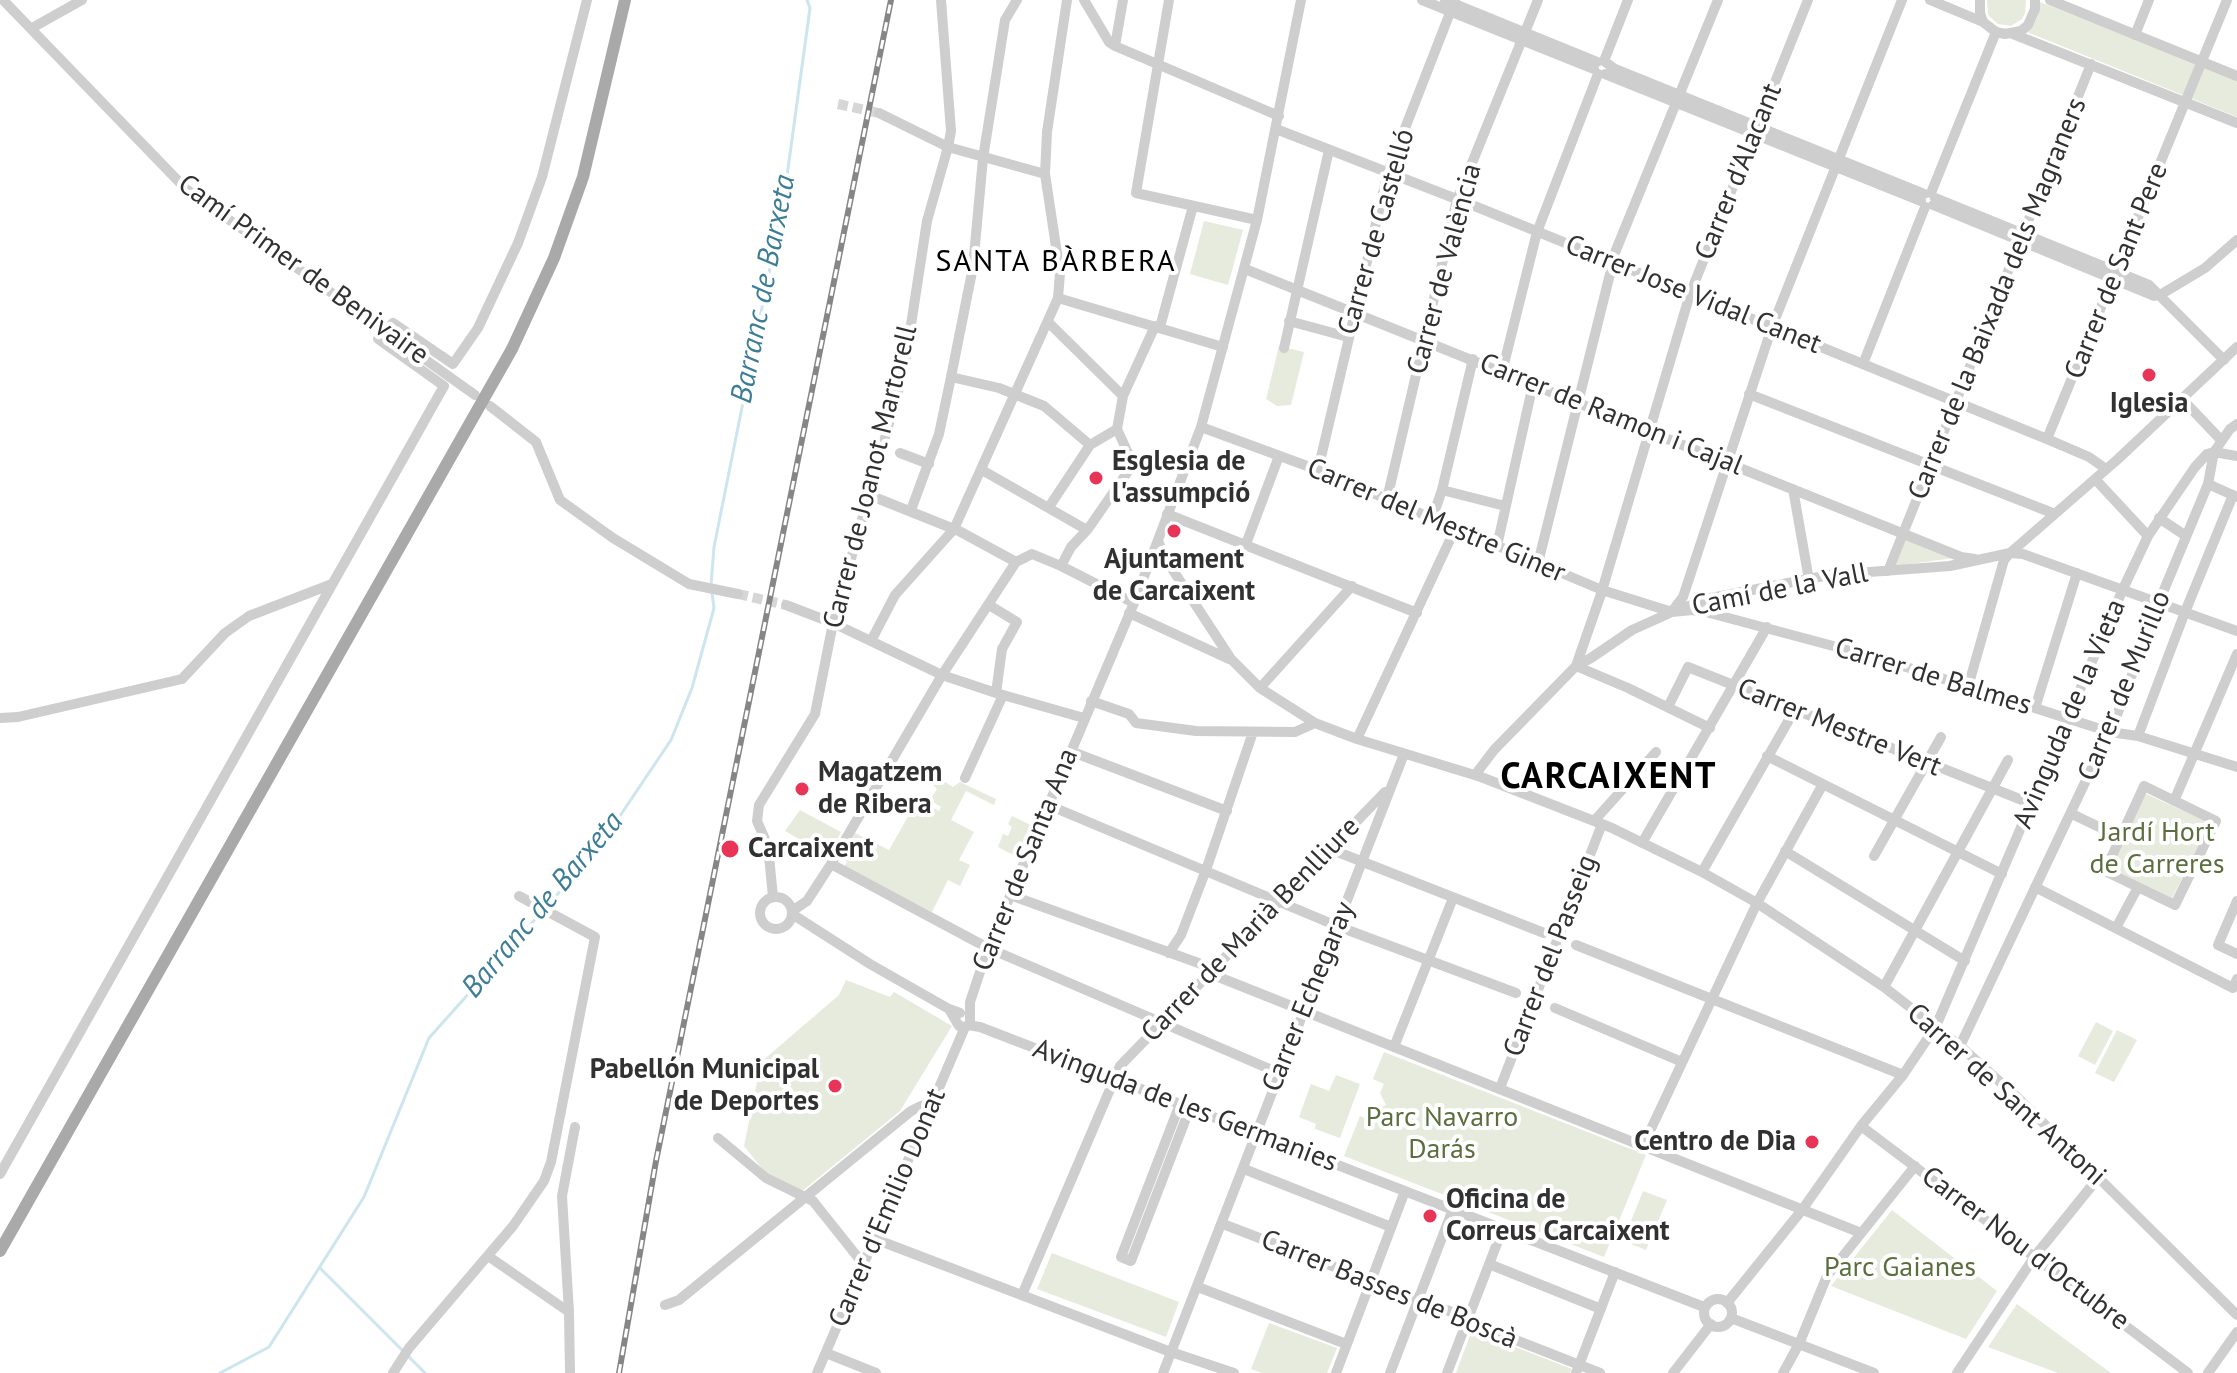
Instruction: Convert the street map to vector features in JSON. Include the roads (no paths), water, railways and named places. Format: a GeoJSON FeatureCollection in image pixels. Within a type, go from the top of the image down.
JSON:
{"type":"FeatureCollection","features":[{"type":"Feature","properties":{"kind":"main road"},"geometry":{"type":"LineString","coordinates":[[0,1251],[512,349],[554,258],[583,177],[625,0]]}},
{"type":"Feature","properties":{"kind":"street","name":"Camí Primer de Benivaire"},"geometry":{"type":"LineString","coordinates":[[3,0],[186,189],[475,395]]}},
{"type":"Feature","properties":{"kind":"street"},"geometry":{"type":"LineString","coordinates":[[32,28],[82,0]]}},
{"type":"Feature","properties":{"kind":"street"},"geometry":{"type":"LineString","coordinates":[[0,1174],[444,386],[378,339],[393,323],[453,364],[478,328],[518,243],[542,177],[587,0]]}},
{"type":"Feature","properties":{"kind":"street","name":"Carrer de Joanot Martorell"},"geometry":{"type":"LineString","coordinates":[[773,897],[768,846],[757,821],[762,799],[815,714],[833,623],[904,370],[927,221],[951,131],[941,0]]}},
{"type":"Feature","properties":{"kind":"street"},"geometry":{"type":"LineString","coordinates":[[911,510],[929,464],[951,377],[973,267],[983,158],[1005,20],[1017,0]]}},
{"type":"Feature","properties":{"kind":"street"},"geometry":{"type":"LineString","coordinates":[[871,641],[895,595],[954,529],[1017,395],[1058,298],[1060,273],[1045,174],[1047,132],[1067,0]]}},
{"type":"Feature","properties":{"kind":"street"},"geometry":{"type":"LineString","coordinates":[[1084,0],[1109,42],[1115,46],[1279,116]]}},
{"type":"Feature","properties":{"kind":"street"},"geometry":{"type":"LineString","coordinates":[[1115,46],[1123,0]]}},
{"type":"Feature","properties":{"kind":"street"},"geometry":{"type":"LineString","coordinates":[[1169,0],[1136,193],[1257,220]]}},
{"type":"Feature","properties":{"kind":"street","name":"Carrer de Santa Ana"},"geometry":{"type":"LineString","coordinates":[[964,1019],[988,948],[1132,608],[1201,427],[1257,220],[1301,0]]}},
{"type":"Feature","properties":{"kind":"street"},"geometry":{"type":"LineString","coordinates":[[1422,0],[1451,4],[1601,68],[2114,275],[2149,285],[2224,360]]}},
{"type":"Feature","properties":{"kind":"street","name":"Carrer de València"},"geometry":{"type":"LineString","coordinates":[[1387,499],[1457,200],[1538,0]]}},
{"type":"Feature","properties":{"kind":"street"},"geometry":{"type":"LineString","coordinates":[[1502,372],[1537,232],[1628,0]]}},
{"type":"Feature","properties":{"kind":"street"},"geometry":{"type":"LineString","coordinates":[[1538,563],[1612,262],[1718,0]]}},
{"type":"Feature","properties":{"kind":"street","name":"Carrer d'Alacant"},"geometry":{"type":"LineString","coordinates":[[1576,666],[1602,590],[1690,294],[1808,0]]}},
{"type":"Feature","properties":{"kind":"street"},"geometry":{"type":"LineString","coordinates":[[1672,612],[1683,597],[1772,327],[1902,0]]}},
{"type":"Feature","properties":{"kind":"street"},"geometry":{"type":"LineString","coordinates":[[1930,0],[1983,22],[1996,32],[2013,34],[2237,123]]}},
{"type":"Feature","properties":{"kind":"street"},"geometry":{"type":"LineString","coordinates":[[1980,0],[1983,22]]}},
{"type":"Feature","properties":{"kind":"street"},"geometry":{"type":"LineString","coordinates":[[2013,34],[2028,25],[2035,9],[2035,0]]}},
{"type":"Feature","properties":{"kind":"street"},"geometry":{"type":"LineString","coordinates":[[2050,0],[2237,76]]}},
{"type":"Feature","properties":{"kind":"street"},"geometry":{"type":"LineString","coordinates":[[2135,35],[2149,0]]}},
{"type":"Feature","properties":{"kind":"street"},"geometry":{"type":"LineString","coordinates":[[2203,62],[2227,0]]}},
{"type":"Feature","properties":{"kind":"street","name":"Carrer de Castelló"},"geometry":{"type":"LineString","coordinates":[[1318,470],[1388,172],[1451,4]]}},
{"type":"Feature","properties":{"kind":"street"},"geometry":{"type":"LineString","coordinates":[[1863,364],[1996,32]]}},
{"type":"Feature","properties":{"kind":"street","name":"Carrer de Sant Pere"},"geometry":{"type":"LineString","coordinates":[[2047,439],[2203,62]]}},
{"type":"Feature","properties":{"kind":"street","name":"Carrer de la Baixada dels Magraners"},"geometry":{"type":"LineString","coordinates":[[1905,533],[2091,64]]}},
{"type":"Feature","properties":{"kind":"street"},"geometry":{"type":"LineString","coordinates":[[879,113],[948,147],[1045,174]]}},
{"type":"Feature","properties":{"kind":"street","name":"Carrer Jose Vidal Canet"},"geometry":{"type":"LineString","coordinates":[[1276,129],[2047,439],[2089,457],[2106,469]]}},
{"type":"Feature","properties":{"kind":"street"},"geometry":{"type":"LineString","coordinates":[[1284,348],[1329,150]]}},
{"type":"Feature","properties":{"kind":"street"},"geometry":{"type":"LineString","coordinates":[[1061,566],[1071,547],[1087,530],[1133,464],[1117,429],[1123,396],[1158,326],[1193,206]]}},
{"type":"Feature","properties":{"kind":"street"},"geometry":{"type":"LineString","coordinates":[[2160,295],[2205,268],[2237,240]]}},
{"type":"Feature","properties":{"kind":"street","name":"Carrer de Ramon i Cajal"},"geometry":{"type":"LineString","coordinates":[[1245,269],[1961,557],[1978,560]]}},
{"type":"Feature","properties":{"kind":"street"},"geometry":{"type":"LineString","coordinates":[[1058,298],[1223,347]]}},
{"type":"Feature","properties":{"kind":"street"},"geometry":{"type":"LineString","coordinates":[[1289,321],[1348,337]]}},
{"type":"Feature","properties":{"kind":"street"},"geometry":{"type":"LineString","coordinates":[[1049,323],[1123,396]]}},
{"type":"Feature","properties":{"kind":"street","name":"Camí de la Vall"},"geometry":{"type":"LineString","coordinates":[[1576,666],[1632,630],[1711,598],[1829,575],[1939,567],[2010,553],[2183,400],[2237,347]]}},
{"type":"Feature","properties":{"kind":"street"},"geometry":{"type":"LineString","coordinates":[[1432,519],[1442,490],[1473,359]]}},
{"type":"Feature","properties":{"kind":"street"},"geometry":{"type":"LineString","coordinates":[[951,377],[999,388],[1051,410],[1090,445]]}},
{"type":"Feature","properties":{"kind":"street"},"geometry":{"type":"LineString","coordinates":[[1497,546],[1533,384]]}},
{"type":"Feature","properties":{"kind":"street"},"geometry":{"type":"LineString","coordinates":[[1749,394],[2055,514]]}},
{"type":"Feature","properties":{"kind":"street"},"geometry":{"type":"LineString","coordinates":[[2183,400],[2221,440]]}},
{"type":"Feature","properties":{"kind":"street"},"geometry":{"type":"LineString","coordinates":[[490,406],[536,442],[560,500],[613,538],[689,584],[738,594]]}},
{"type":"Feature","properties":{"kind":"street","name":"Avinguda de la Vieta"},"geometry":{"type":"LineString","coordinates":[[1727,1303],[1802,1210],[1936,1026],[2148,536],[2195,467],[2207,454],[2214,452],[2237,424]]}},
{"type":"Feature","properties":{"kind":"street","name":"Carrer del Mestre Giner"},"geometry":{"type":"LineString","coordinates":[[1201,427],[1318,470],[1602,590],[1672,612]]}},
{"type":"Feature","properties":{"kind":"street"},"geometry":{"type":"LineString","coordinates":[[1049,507],[1090,445],[1117,429]]}},
{"type":"Feature","properties":{"kind":"street"},"geometry":{"type":"LineString","coordinates":[[2214,452],[2237,456]]}},
{"type":"Feature","properties":{"kind":"street","name":"Carrer de Murillo"},"geometry":{"type":"LineString","coordinates":[[1960,1046],[2110,732],[2208,484],[2214,452]]}},
{"type":"Feature","properties":{"kind":"street"},"geometry":{"type":"LineString","coordinates":[[900,453],[929,464]]}},
{"type":"Feature","properties":{"kind":"street"},"geometry":{"type":"LineString","coordinates":[[1246,544],[1279,456]]}},
{"type":"Feature","properties":{"kind":"street"},"geometry":{"type":"LineString","coordinates":[[982,470],[1087,530]]}},
{"type":"Feature","properties":{"kind":"street"},"geometry":{"type":"LineString","coordinates":[[2095,479],[2148,536]]}},
{"type":"Feature","properties":{"kind":"street"},"geometry":{"type":"LineString","coordinates":[[2138,736],[2185,612],[2235,496],[2208,484]]}},
{"type":"Feature","properties":{"kind":"street"},"geometry":{"type":"LineString","coordinates":[[1793,489],[1809,580]]}},
{"type":"Feature","properties":{"kind":"street","name":"Carrer del Mestre Giner"},"geometry":{"type":"LineString","coordinates":[[1442,490],[1505,506]]}},
{"type":"Feature","properties":{"kind":"street"},"geometry":{"type":"LineString","coordinates":[[869,495],[954,529],[1016,562]]}},
{"type":"Feature","properties":{"kind":"street"},"geometry":{"type":"LineString","coordinates":[[1167,514],[1417,613]]}},
{"type":"Feature","properties":{"kind":"street"},"geometry":{"type":"LineString","coordinates":[[2159,518],[2186,536]]}},
{"type":"Feature","properties":{"kind":"street"},"geometry":{"type":"LineString","coordinates":[[1357,739],[1455,529]]}},
{"type":"Feature","properties":{"kind":"street","name":"Camí de la Vall"},"geometry":{"type":"LineString","coordinates":[[1888,571],[1905,533]]}},
{"type":"Feature","properties":{"kind":"street"},"geometry":{"type":"LineString","coordinates":[[1158,538],[1165,558],[1231,659]]}},
{"type":"Feature","properties":{"kind":"street"},"geometry":{"type":"LineString","coordinates":[[1968,687],[2004,560],[2010,553],[2023,554],[2237,631]]}},
{"type":"Feature","properties":{"kind":"street"},"geometry":{"type":"LineString","coordinates":[[785,926],[792,912],[807,901],[831,864],[942,675],[1016,562],[1032,554],[1061,566],[1132,608],[1231,659]]}},
{"type":"Feature","properties":{"kind":"street"},"geometry":{"type":"LineString","coordinates":[[1148,566],[1153,559],[1165,558]]}},
{"type":"Feature","properties":{"kind":"street"},"geometry":{"type":"LineString","coordinates":[[2035,708],[2077,573]]}},
{"type":"Feature","properties":{"kind":"street"},"geometry":{"type":"LineString","coordinates":[[0,718],[18,717],[182,679],[225,633],[249,616],[332,584]]}},
{"type":"Feature","properties":{"kind":"street"},"geometry":{"type":"LineString","coordinates":[[1260,688],[1352,586]]}},
{"type":"Feature","properties":{"kind":"street"},"geometry":{"type":"LineString","coordinates":[[786,605],[833,623],[942,675],[1084,718]]}},
{"type":"Feature","properties":{"kind":"street"},"geometry":{"type":"LineString","coordinates":[[965,778],[999,694],[1002,649],[1017,622],[989,605]]}},
{"type":"Feature","properties":{"kind":"street","name":"Carrer de Balmes"},"geometry":{"type":"LineString","coordinates":[[1672,612],[1706,612],[1767,627],[1878,658],[2110,732],[2138,736],[2237,767]]}},
{"type":"Feature","properties":{"kind":"street"},"geometry":{"type":"LineString","coordinates":[[1642,843],[1767,627]]}},
{"type":"Feature","properties":{"kind":"street"},"geometry":{"type":"LineString","coordinates":[[2174,801],[2237,654]]}},
{"type":"Feature","properties":{"kind":"street","name":"Carrer de Sant Antoni"},"geometry":{"type":"LineString","coordinates":[[1231,659],[1260,688],[1315,723],[1475,775],[1582,816],[1702,872],[1757,903],[1884,987],[1960,1046],[2049,1127],[2237,1315]]}},
{"type":"Feature","properties":{"kind":"street"},"geometry":{"type":"LineString","coordinates":[[1475,775],[1494,750],[1576,666],[1710,728]]}},
{"type":"Feature","properties":{"kind":"street","name":"Carrer Mestre Vert"},"geometry":{"type":"LineString","coordinates":[[1668,707],[1688,667],[2032,804]]}},
{"type":"Feature","properties":{"kind":"street"},"geometry":{"type":"LineString","coordinates":[[1091,701],[1129,714],[1136,723],[1196,731],[1295,732],[1315,723]]}},
{"type":"Feature","properties":{"kind":"street"},"geometry":{"type":"LineString","coordinates":[[1702,872],[1794,711]]}},
{"type":"Feature","properties":{"kind":"street"},"geometry":{"type":"LineString","coordinates":[[1169,953],[1181,935],[1206,870],[1253,732]]}},
{"type":"Feature","properties":{"kind":"street"},"geometry":{"type":"LineString","coordinates":[[1874,856],[1941,737]]}},
{"type":"Feature","properties":{"kind":"street"},"geometry":{"type":"LineString","coordinates":[[1070,751],[1227,811]]}},
{"type":"Feature","properties":{"kind":"street"},"geometry":{"type":"LineString","coordinates":[[1598,823],[1656,752]]}},
{"type":"Feature","properties":{"kind":"street","name":"Carrer Echegaray"},"geometry":{"type":"LineString","coordinates":[[1163,1373],[1404,754]]}},
{"type":"Feature","properties":{"kind":"street"},"geometry":{"type":"LineString","coordinates":[[1767,756],[2002,874]]}},
{"type":"Feature","properties":{"kind":"street"},"geometry":{"type":"LineString","coordinates":[[1884,987],[1960,853],[2008,760]]}},
{"type":"Feature","properties":{"kind":"street"},"geometry":{"type":"LineString","coordinates":[[1643,1146],[1757,903],[1823,784]]}},
{"type":"Feature","properties":{"kind":"street"},"geometry":{"type":"LineString","coordinates":[[2144,786],[2174,801],[2216,821],[2175,905],[2105,871],[2144,786]]}},
{"type":"Feature","properties":{"kind":"street","name":"Carrer de Marià Benlliure"},"geometry":{"type":"LineString","coordinates":[[1022,1295],[1120,1066],[1389,788]]}},
{"type":"Feature","properties":{"kind":"street"},"geometry":{"type":"LineString","coordinates":[[1048,805],[1337,926],[1516,993]]}},
{"type":"Feature","properties":{"kind":"street"},"geometry":{"type":"LineString","coordinates":[[2072,814],[2120,837]]}},
{"type":"Feature","properties":{"kind":"street","name":"Carrer del Passeig"},"geometry":{"type":"LineString","coordinates":[[1500,1088],[1598,823]]}},
{"type":"Feature","properties":{"kind":"street"},"geometry":{"type":"LineString","coordinates":[[1330,849],[1544,933]]}},
{"type":"Feature","properties":{"kind":"street"},"geometry":{"type":"LineString","coordinates":[[1785,851],[1965,961]]}},
{"type":"Feature","properties":{"kind":"street"},"geometry":{"type":"LineString","coordinates":[[831,864],[988,948],[1279,1073]]}},
{"type":"Feature","properties":{"kind":"street"},"geometry":{"type":"LineString","coordinates":[[2035,887],[2235,983]]}},
{"type":"Feature","properties":{"kind":"street"},"geometry":{"type":"LineString","coordinates":[[2116,928],[2138,887]]}},
{"type":"Feature","properties":{"kind":"street"},"geometry":{"type":"LineString","coordinates":[[1010,895],[1204,965],[1211,974],[1861,1233]]}},
{"type":"Feature","properties":{"kind":"street"},"geometry":{"type":"LineString","coordinates":[[393,1373],[406,1353],[488,1256],[544,1181],[551,1162],[595,937],[519,896]]}},
{"type":"Feature","properties":{"kind":"street"},"geometry":{"type":"LineString","coordinates":[[773,897],[783,898],[792,912],[829,938],[785,926],[769,927],[761,920],[761,905],[773,897]]}},
{"type":"Feature","properties":{"kind":"street"},"geometry":{"type":"LineString","coordinates":[[1394,1047],[1453,898]]}},
{"type":"Feature","properties":{"kind":"street"},"geometry":{"type":"LineString","coordinates":[[2237,901],[2218,945],[2237,954]]}},
{"type":"Feature","properties":{"kind":"street","name":"Avinguda de les Germanies"},"geometry":{"type":"LineString","coordinates":[[829,938],[964,1019],[1115,1081],[1704,1307]]}},
{"type":"Feature","properties":{"kind":"street"},"geometry":{"type":"LineString","coordinates":[[1576,945],[1903,1075]]}},
{"type":"Feature","properties":{"kind":"street"},"geometry":{"type":"LineString","coordinates":[[1555,1008],[1682,1062]]}},
{"type":"Feature","properties":{"kind":"street","name":"Carrer d'Emilio Donat"},"geometry":{"type":"LineString","coordinates":[[817,1373],[933,1104],[964,1019]]}},
{"type":"Feature","properties":{"kind":"street"},"geometry":{"type":"LineString","coordinates":[[665,1305],[679,1300],[911,1111],[933,1104]]}},
{"type":"Feature","properties":{"kind":"street"},"geometry":{"type":"LineString","coordinates":[[1185,1106],[1131,1261],[1121,1257],[1185,1106]]}},
{"type":"Feature","properties":{"kind":"street","name":"Carrer Nou d'Octubre"},"geometry":{"type":"LineString","coordinates":[[1861,1126],[2188,1373]]}},
{"type":"Feature","properties":{"kind":"street"},"geometry":{"type":"LineString","coordinates":[[570,1373],[562,1196],[575,1127]]}},
{"type":"Feature","properties":{"kind":"street"},"geometry":{"type":"LineString","coordinates":[[718,1138],[766,1178],[813,1201],[864,1265]]}},
{"type":"Feature","properties":{"kind":"street"},"geometry":{"type":"LineString","coordinates":[[1783,1373],[1799,1344],[1823,1283],[1915,1166]]}},
{"type":"Feature","properties":{"kind":"street"},"geometry":{"type":"LineString","coordinates":[[1244,1169],[1391,1227]]}},
{"type":"Feature","properties":{"kind":"street"},"geometry":{"type":"LineString","coordinates":[[1957,1373],[2035,1256],[2098,1178]]}},
{"type":"Feature","properties":{"kind":"street"},"geometry":{"type":"LineString","coordinates":[[1336,1373],[1405,1191]]}},
{"type":"Feature","properties":{"kind":"street"},"geometry":{"type":"LineString","coordinates":[[1390,1373],[1453,1209]]}},
{"type":"Feature","properties":{"kind":"street","name":"Carrer Basses de Boscà"},"geometry":{"type":"LineString","coordinates":[[1223,1224],[1462,1316],[1467,1321],[1578,1369],[1600,1373]]}},
{"type":"Feature","properties":{"kind":"street"},"geometry":{"type":"LineString","coordinates":[[1447,1373],[1503,1228]]}},
{"type":"Feature","properties":{"kind":"street"},"geometry":{"type":"LineString","coordinates":[[875,1239],[1234,1373]]}},
{"type":"Feature","properties":{"kind":"street"},"geometry":{"type":"LineString","coordinates":[[488,1256],[569,1312]]}},
{"type":"Feature","properties":{"kind":"street"},"geometry":{"type":"LineString","coordinates":[[1489,1264],[1601,1309]]}},
{"type":"Feature","properties":{"kind":"street"},"geometry":{"type":"LineString","coordinates":[[1578,1369],[1615,1272]]}},
{"type":"Feature","properties":{"kind":"street"},"geometry":{"type":"LineString","coordinates":[[1198,1287],[1346,1344]]}},
{"type":"Feature","properties":{"kind":"street"},"geometry":{"type":"LineString","coordinates":[[1712,1300],[1727,1303],[1731,1308],[1731,1318],[1722,1326],[1706,1320],[1704,1307],[1712,1300]]}},
{"type":"Feature","properties":{"kind":"street"},"geometry":{"type":"LineString","coordinates":[[1731,1318],[1874,1373]]}},
{"type":"Feature","properties":{"kind":"street"},"geometry":{"type":"LineString","coordinates":[[1673,1373],[1711,1324]]}},
{"type":"Feature","properties":{"kind":"street"},"geometry":{"type":"LineString","coordinates":[[2208,1373],[2237,1332]]}},
{"type":"Feature","properties":{"kind":"street"},"geometry":{"type":"LineString","coordinates":[[826,1353],[876,1373]]}},
{"type":"Feature","properties":{"kind":"waterway","name":"Barranc de Barxeta"},"geometry":{"type":"LineString","coordinates":[[711,585],[714,547],[784,198],[810,8],[807,0]]}},
{"type":"Feature","properties":{"kind":"waterway","name":"Barranc de Barxeta"},"geometry":{"type":"LineString","coordinates":[[220,1373],[269,1347],[364,1197],[429,1038],[597,850],[671,740],[692,688],[714,608],[712,593]]}},
{"type":"Feature","properties":{"kind":"waterway"},"geometry":{"type":"LineString","coordinates":[[320,1268],[403,1351]]}},
{"type":"Feature","properties":{"kind":"waterway"},"geometry":{"type":"LineString","coordinates":[[408,1356],[425,1373]]}},
{"type":"Feature","properties":{"kind":"tunnel"},"geometry":{"type":"LineString","coordinates":[[838,104],[879,113]]}},
{"type":"Feature","properties":{"kind":"tunnel"},"geometry":{"type":"LineString","coordinates":[[738,594],[786,605]]}},
{"type":"Feature","properties":{"kind":"railway"},"geometry":{"type":"LineString","coordinates":[[619,1373],[656,1161],[891,0]]}},
{"type":"Feature","properties":{"kind":"place","name":"Iglesia"},"geometry":{"type":"Point","coordinates":[2149,375]}},
{"type":"Feature","properties":{"kind":"place","name":"Esglesia de l'assumpció"},"geometry":{"type":"Point","coordinates":[1096,478]}},
{"type":"Feature","properties":{"kind":"place","name":"Ajuntament de Carcaixent"},"geometry":{"type":"Point","coordinates":[1174,531]}},
{"type":"Feature","properties":{"kind":"place","name":"Magatzem de Ribera"},"geometry":{"type":"Point","coordinates":[802,789]}},
{"type":"Feature","properties":{"kind":"place","name":"Carcaixent"},"geometry":{"type":"Point","coordinates":[730,849]}},
{"type":"Feature","properties":{"kind":"place","name":"Pabellón Municipal de Deportes"},"geometry":{"type":"Point","coordinates":[835,1086]}},
{"type":"Feature","properties":{"kind":"place","name":"Centro de Dia"},"geometry":{"type":"Point","coordinates":[1812,1142]}},
{"type":"Feature","properties":{"kind":"place","name":"Oficina de Correus Carcaixent"},"geometry":{"type":"Point","coordinates":[1430,1216]}},
{"type":"Feature","properties":{"kind":"district","name":"SANTA BÀRBERA"},"geometry":{"type":"Point","coordinates":[1056,262]}},
{"type":"Feature","properties":{"kind":"district","name":"CARCAIXENT"},"geometry":{"type":"Point","coordinates":[1609,778]}},
{"type":"Feature","properties":{"kind":"park label","name":"Jardí Hort de Carreres"},"geometry":{"type":"Point","coordinates":[2157,849]}},
{"type":"Feature","properties":{"kind":"park label","name":"Parc Navarro Darás"},"geometry":{"type":"Point","coordinates":[1442,1134]}},
{"type":"Feature","properties":{"kind":"park label","name":"Parc Gaianes"},"geometry":{"type":"Point","coordinates":[1900,1268]}}]}
